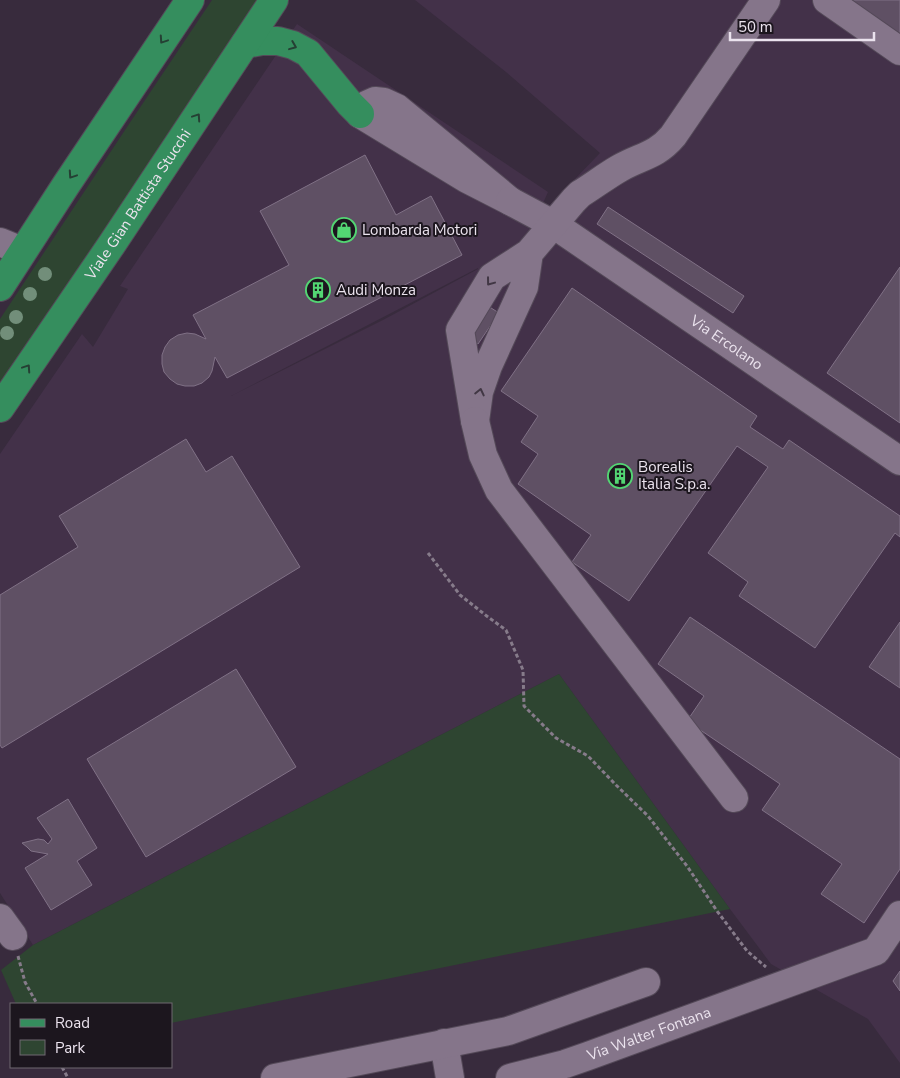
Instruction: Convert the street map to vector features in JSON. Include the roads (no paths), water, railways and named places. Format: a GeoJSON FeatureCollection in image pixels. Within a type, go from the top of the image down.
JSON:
{"type":"FeatureCollection","features":[{"type":"Feature","properties":{"kind":"main road"},"geometry":{"type":"LineString","coordinates":[[0,287],[11,247],[190,0]]}},
{"type":"Feature","properties":{"kind":"main road","name":"Viale Gian Battista Stucchi"},"geometry":{"type":"LineString","coordinates":[[0,408],[118,235],[274,0]]}},
{"type":"Feature","properties":{"kind":"main road"},"geometry":{"type":"LineString","coordinates":[[245,44],[278,41],[293,45],[308,53],[360,114]]}},
{"type":"Feature","properties":{"kind":"street"},"geometry":{"type":"LineString","coordinates":[[734,798],[499,490],[483,455],[475,421],[460,330],[492,277],[529,253],[580,194],[620,168],[657,151],[674,136],[766,0]]}},
{"type":"Feature","properties":{"kind":"street"},"geometry":{"type":"LineString","coordinates":[[826,0],[900,51]]}},
{"type":"Feature","properties":{"kind":"street","name":"Via Ercolano"},"geometry":{"type":"LineString","coordinates":[[360,114],[467,179],[553,224],[900,460]]}},
{"type":"Feature","properties":{"kind":"street"},"geometry":{"type":"LineString","coordinates":[[475,421],[479,392],[488,366],[524,287],[529,253]]}},
{"type":"Feature","properties":{"kind":"street","name":"Via Walter Fontana"},"geometry":{"type":"LineString","coordinates":[[510,1078],[573,1062],[876,951],[900,915]]}},
{"type":"Feature","properties":{"kind":"street"},"geometry":{"type":"LineString","coordinates":[[275,1078],[508,1031],[646,982]]}},
{"type":"Feature","properties":{"kind":"street"},"geometry":{"type":"LineString","coordinates":[[444,1043],[450,1078]]}},
{"type":"Feature","properties":{"kind":"place","name":"Lombarda Motori"},"geometry":{"type":"Point","coordinates":[344,230]}},
{"type":"Feature","properties":{"kind":"place","name":"Audi Monza"},"geometry":{"type":"Point","coordinates":[318,290]}},
{"type":"Feature","properties":{"kind":"place","name":"Borealis Italia S.p.a."},"geometry":{"type":"Point","coordinates":[620,476]}}]}
